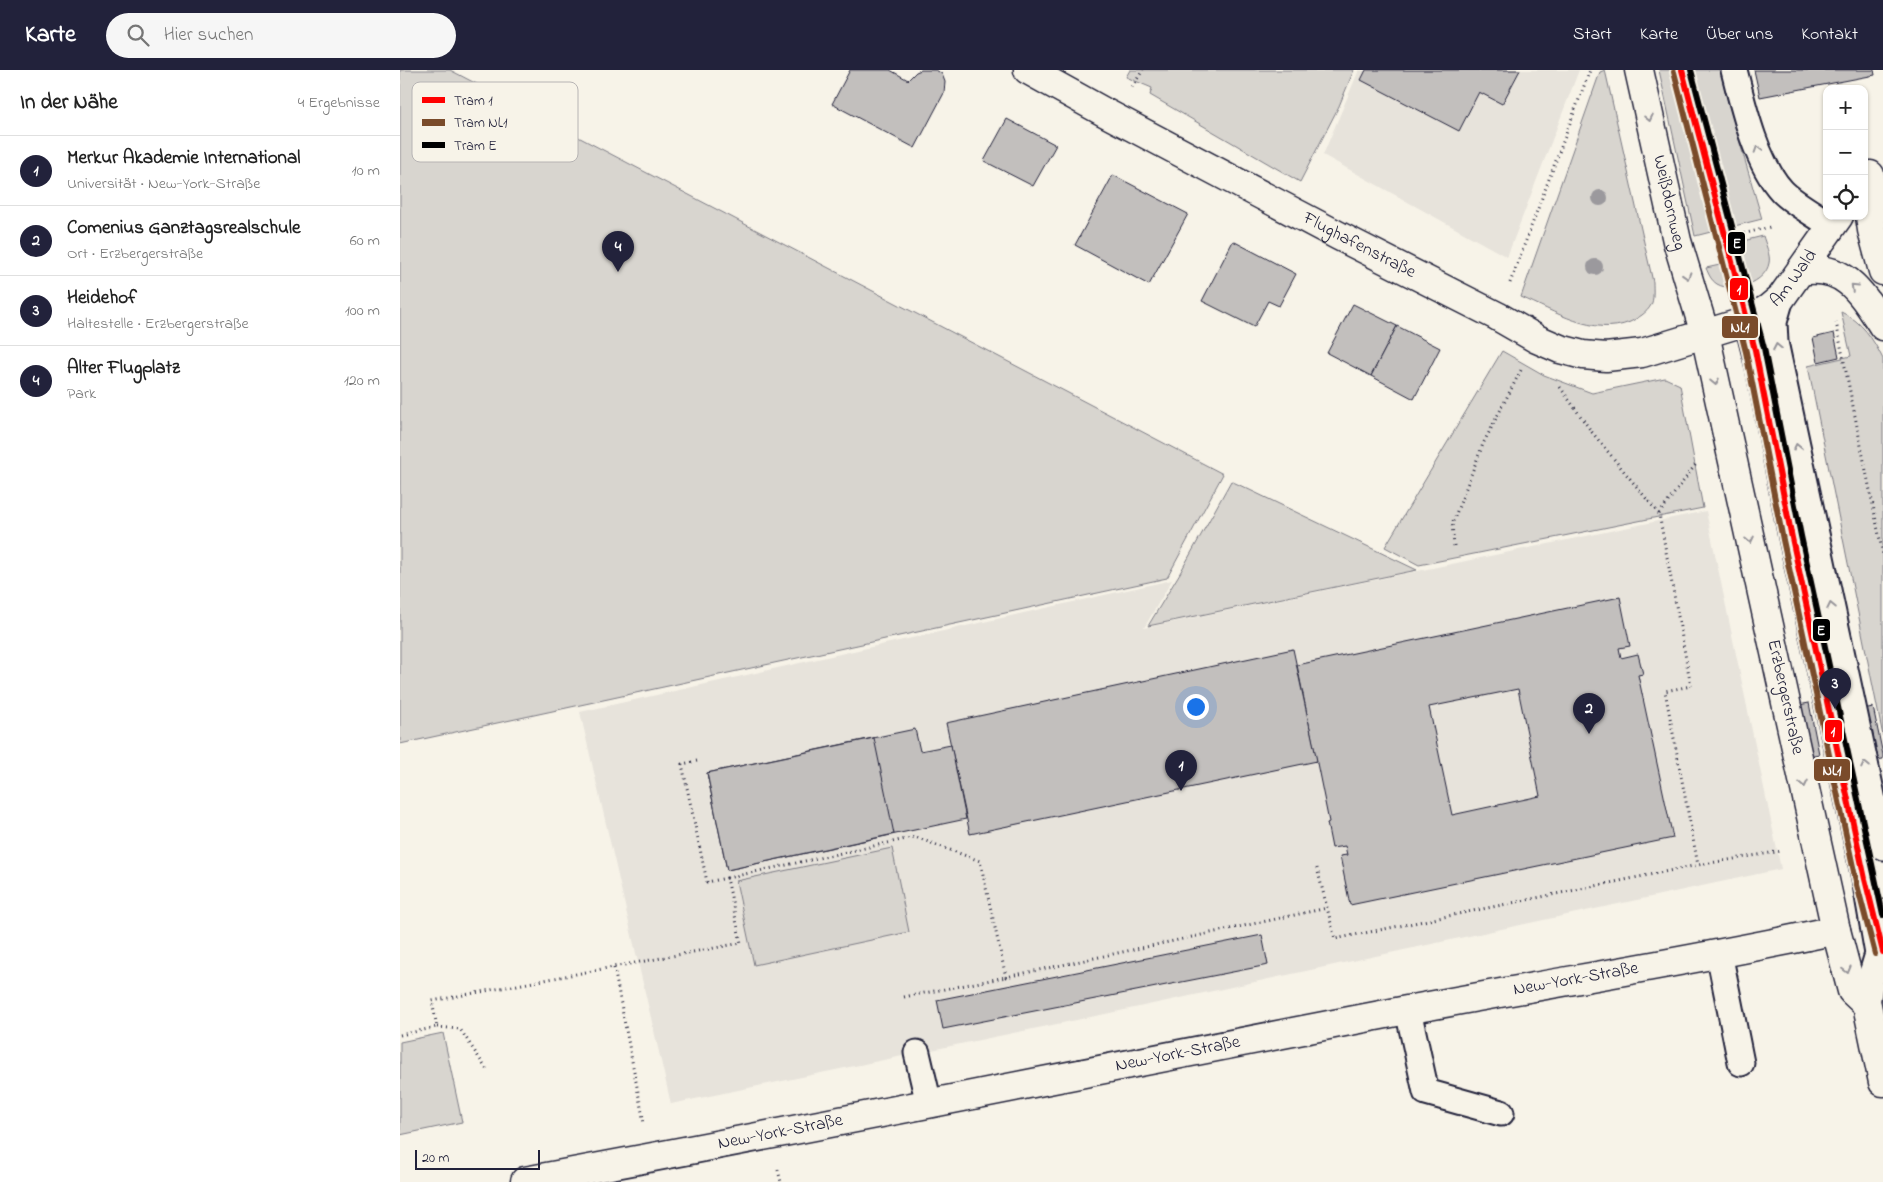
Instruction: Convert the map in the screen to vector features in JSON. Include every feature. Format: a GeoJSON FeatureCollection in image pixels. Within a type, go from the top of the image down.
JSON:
{"type":"FeatureCollection","features":[{"type":"Feature","properties":{"kind":"street","name":"Flughafenstraße"},"geometry":{"type":"LineString","coordinates":[[1028,70],[1322,227],[1497,316],[1537,339],[1560,349],[1583,355],[1606,357],[1642,353],[1705,334]]}},
{"type":"Feature","properties":{"kind":"street","name":"Weißdornweg"},"geometry":{"type":"LineString","coordinates":[[1639,70],[1662,178],[1684,268],[1705,334]]}},
{"type":"Feature","properties":{"kind":"street"},"geometry":{"type":"LineString","coordinates":[[1872,171],[1868,203],[1872,230],[1883,271]]}},
{"type":"Feature","properties":{"kind":"street","name":"Am Wald"},"geometry":{"type":"LineString","coordinates":[[1705,334],[1747,321],[1769,308],[1781,298],[1836,221]]}},
{"type":"Feature","properties":{"kind":"street"},"geometry":{"type":"LineString","coordinates":[[1802,271],[1813,269],[1828,270],[1846,279],[1860,292],[1883,326]]}},
{"type":"Feature","properties":{"kind":"street","name":"Erzbergerstraße"},"geometry":{"type":"LineString","coordinates":[[1705,334],[1836,930],[1852,991],[1867,1005],[1883,1082]]}},
{"type":"Feature","properties":{"kind":"street","name":"New-York-Straße"},"geometry":{"type":"LineString","coordinates":[[523,1182],[1408,1010],[1836,930]]}},
{"type":"Feature","properties":{"kind":"lane"},"geometry":{"type":"LineString","coordinates":[[1734,70],[1763,163],[1782,191],[1836,221]]}},
{"type":"Feature","properties":{"kind":"lane"},"geometry":{"type":"LineString","coordinates":[[1781,298],[1774,322],[1775,342],[1883,847]]}},
{"type":"Feature","properties":{"kind":"lane"},"geometry":{"type":"LineString","coordinates":[[1747,321],[1759,368],[1792,538],[1867,888],[1878,954],[1867,1005]]}},
{"type":"Feature","properties":{"kind":"lane"},"geometry":{"type":"LineString","coordinates":[[1719,953],[1741,1063]]}},
{"type":"Feature","properties":{"kind":"lane"},"geometry":{"type":"LineString","coordinates":[[1408,1010],[1426,1092],[1501,1113]]}},
{"type":"Feature","properties":{"kind":"lane"},"geometry":{"type":"LineString","coordinates":[[917,1053],[929,1104]]}},
{"type":"Feature","properties":{"kind":"path"},"geometry":{"type":"LineString","coordinates":[[1497,316],[1590,70]]}},
{"type":"Feature","properties":{"kind":"path"},"geometry":{"type":"LineString","coordinates":[[1684,268],[1710,259],[1705,244],[1773,226]]}},
{"type":"Feature","properties":{"kind":"path"},"geometry":{"type":"LineString","coordinates":[[1834,317],[1883,555]]}},
{"type":"Feature","properties":{"kind":"path"},"geometry":{"type":"LineString","coordinates":[[1537,339],[1560,389],[1591,431],[1659,514],[1690,686],[1665,691],[1698,865]]}},
{"type":"Feature","properties":{"kind":"path"},"geometry":{"type":"LineString","coordinates":[[1454,546],[1452,524],[1483,444],[1537,339]]}},
{"type":"Feature","properties":{"kind":"path"},"geometry":{"type":"LineString","coordinates":[[1659,514],[1700,459]]}},
{"type":"Feature","properties":{"kind":"path"},"geometry":{"type":"LineString","coordinates":[[697,761],[682,764],[706,882],[915,837],[980,861],[1006,977]]}},
{"type":"Feature","properties":{"kind":"path"},"geometry":{"type":"LineString","coordinates":[[1317,868],[1335,939],[1698,865],[1817,843]]}},
{"type":"Feature","properties":{"kind":"path"},"geometry":{"type":"LineString","coordinates":[[437,1027],[432,1001],[741,943],[727,878]]}},
{"type":"Feature","properties":{"kind":"path"},"geometry":{"type":"LineString","coordinates":[[904,998],[1327,908]]}},
{"type":"Feature","properties":{"kind":"path"},"geometry":{"type":"LineString","coordinates":[[614,968],[637,1095]]}},
{"type":"Feature","properties":{"kind":"path"},"geometry":{"type":"LineString","coordinates":[[400,1035],[437,1027],[460,1029],[486,1070]]}},
{"type":"Feature","properties":{"kind":"shaded area"},"geometry":{"type":"Polygon","coordinates":[[[400,70],[450,70],[473,82],[412,82],[412,162],[578,162],[578,137],[1223,474],[1167,578],[400,744],[400,70]]]}},
{"type":"Feature","properties":{"kind":"shaded area"},"geometry":{"type":"Polygon","coordinates":[[[1130,70],[1354,70],[1339,106],[1300,182],[1150,95],[1152,88],[1126,77],[1130,70]]]}},
{"type":"Feature","properties":{"kind":"shaded area"},"geometry":{"type":"Polygon","coordinates":[[[1359,70],[1579,70],[1507,257],[1323,155],[1359,70]]]}},
{"type":"Feature","properties":{"kind":"shaded area"},"geometry":{"type":"Polygon","coordinates":[[[1605,70],[1653,282],[1653,300],[1647,310],[1630,322],[1616,326],[1588,324],[1574,320],[1521,297],[1600,72],[1605,70]]]}},
{"type":"Feature","properties":{"kind":"shaded area"},"geometry":{"type":"Polygon","coordinates":[[[1659,70],[1720,70],[1762,219],[1695,236],[1659,70]]]}},
{"type":"Feature","properties":{"kind":"shaded area"},"geometry":{"type":"Polygon","coordinates":[[[1763,236],[1769,253],[1769,263],[1767,270],[1762,276],[1756,281],[1732,288],[1724,287],[1713,281],[1706,268],[1720,265],[1715,248],[1763,236]]]}},
{"type":"Feature","properties":{"kind":"shaded area"},"geometry":{"type":"Polygon","coordinates":[[[1841,312],[1855,320],[1866,331],[1883,359],[1883,736],[1808,366],[1851,356],[1841,312]]]}},
{"type":"Feature","properties":{"kind":"shaded area"},"geometry":{"type":"Polygon","coordinates":[[[1502,351],[1544,375],[1592,393],[1665,378],[1680,385],[1703,508],[1419,565],[1385,547],[1502,351]]]}},
{"type":"Feature","properties":{"kind":"shaded area"},"geometry":{"type":"Polygon","coordinates":[[[1231,481],[1417,570],[1148,626],[1231,481]]]}},
{"type":"Feature","properties":{"kind":"shaded area"},"geometry":{"type":"Polygon","coordinates":[[[1706,511],[1781,869],[1134,1008],[671,1104],[580,712],[1172,580],[1144,628],[1706,511]]]}},
{"type":"Feature","properties":{"kind":"shaded area"},"geometry":{"type":"Polygon","coordinates":[[[892,848],[909,932],[754,965],[736,881],[892,848]]]}},
{"type":"Feature","properties":{"kind":"shaded area"},"geometry":{"type":"Polygon","coordinates":[[[443,1033],[462,1122],[400,1135],[400,1042],[443,1033]]]}},
{"type":"Feature","properties":{"kind":"building"},"geometry":{"type":"Polygon","coordinates":[[[850,70],[890,70],[908,80],[921,70],[936,70],[942,74],[945,82],[944,93],[915,148],[832,104],[850,70]]]}},
{"type":"Feature","properties":{"kind":"building"},"geometry":{"type":"Polygon","coordinates":[[[1366,70],[1520,70],[1502,104],[1479,92],[1459,131],[1361,80],[1366,70]]]}},
{"type":"Feature","properties":{"kind":"building"},"geometry":{"type":"Polygon","coordinates":[[[1754,70],[1874,70],[1875,75],[1760,97],[1754,70]]]}},
{"type":"Feature","properties":{"kind":"building"},"geometry":{"type":"Polygon","coordinates":[[[1007,119],[1056,145],[1033,186],[984,161],[1007,119]]]}},
{"type":"Feature","properties":{"kind":"building"},"geometry":{"type":"Polygon","coordinates":[[[1113,175],[1188,214],[1149,285],[1075,245],[1113,175]]]}},
{"type":"Feature","properties":{"kind":"building"},"geometry":{"type":"Polygon","coordinates":[[[1233,241],[1296,274],[1279,306],[1268,301],[1254,327],[1202,301],[1233,241]]]}},
{"type":"Feature","properties":{"kind":"building"},"geometry":{"type":"Polygon","coordinates":[[[1353,304],[1397,326],[1371,376],[1327,353],[1353,304]]]}},
{"type":"Feature","properties":{"kind":"building"},"geometry":{"type":"Polygon","coordinates":[[[1397,326],[1440,348],[1414,399],[1371,376],[1397,326]]]}},
{"type":"Feature","properties":{"kind":"building"},"geometry":{"type":"Polygon","coordinates":[[[1834,333],[1839,357],[1818,362],[1813,338],[1834,333]]]}},
{"type":"Feature","properties":{"kind":"building"},"geometry":{"type":"Polygon","coordinates":[[[1620,597],[1630,646],[1619,648],[1621,658],[1638,654],[1643,674],[1638,675],[1673,838],[1350,905],[1340,856],[1347,855],[1345,846],[1332,848],[1327,823],[1329,822],[1297,665],[1620,597]],[[1518,689],[1429,707],[1452,815],[1540,796],[1518,689]]]}},
{"type":"Feature","properties":{"kind":"building"},"geometry":{"type":"Polygon","coordinates":[[[1293,649],[1317,761],[970,834],[946,723],[1293,649]]]}},
{"type":"Feature","properties":{"kind":"building"},"geometry":{"type":"Polygon","coordinates":[[[1809,703],[1819,754],[1809,756],[1799,705],[1809,703]]]}},
{"type":"Feature","properties":{"kind":"building"},"geometry":{"type":"Polygon","coordinates":[[[1873,707],[1883,755],[1883,759],[1874,760],[1863,709],[1873,707]]]}},
{"type":"Feature","properties":{"kind":"building"},"geometry":{"type":"Polygon","coordinates":[[[915,729],[920,751],[951,745],[966,819],[727,870],[707,773],[915,729]]]}},
{"type":"Feature","properties":{"kind":"building"},"geometry":{"type":"Polygon","coordinates":[[[874,738],[894,834],[727,870],[707,773],[874,738]]]}},
{"type":"Feature","properties":{"kind":"building"},"geometry":{"type":"Polygon","coordinates":[[[1262,935],[1268,965],[943,1029],[937,1000],[1262,935]]]}},
{"type":"Feature","properties":{"kind":"tram line","name":"1"},"geometry":{"type":"LineString","coordinates":[[1682,70],[1755,350],[1792,538],[1865,879],[1883,952]]}},
{"type":"Feature","properties":{"kind":"tram line","name":"E"},"geometry":{"type":"LineString","coordinates":[[1691,70],[1764,348],[1801,536],[1883,915]]}},
{"type":"Feature","properties":{"kind":"tram line","name":"NL1"},"geometry":{"type":"LineString","coordinates":[[1674,72],[1746,352],[1783,540],[1856,881],[1875,954]]}},
{"type":"Feature","properties":{"kind":"place","name":"Alter Flugplatz"},"geometry":{"type":"Point","coordinates":[618,272]}},
{"type":"Feature","properties":{"kind":"place","name":"Heidehof"},"geometry":{"type":"Point","coordinates":[1835,709]}},
{"type":"Feature","properties":{"kind":"place","name":"Comenius Ganztagsrealschule"},"geometry":{"type":"Point","coordinates":[1589,734]}},
{"type":"Feature","properties":{"kind":"place","name":"Merkur Akademie International"},"geometry":{"type":"Point","coordinates":[1181,791]}}]}
